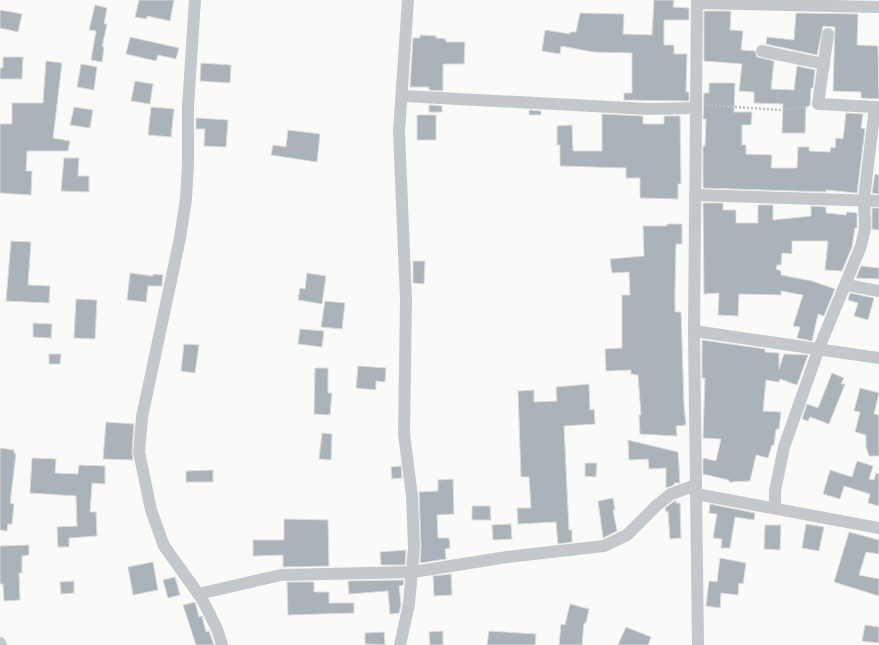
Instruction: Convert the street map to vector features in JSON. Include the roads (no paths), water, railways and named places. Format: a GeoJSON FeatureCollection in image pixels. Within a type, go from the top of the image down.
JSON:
{"type":"FeatureCollection","features":[{"type":"Feature","properties":{"kind":"street"},"geometry":{"type":"LineString","coordinates":[[196,0],[188,107],[188,164],[186,199],[180,238],[142,417],[140,452],[151,510],[164,546],[198,594],[217,629],[222,645]]}},
{"type":"Feature","properties":{"kind":"street"},"geometry":{"type":"LineString","coordinates":[[400,645],[409,604],[414,547],[412,496],[404,434],[406,299],[399,132],[408,0]]}},
{"type":"Feature","properties":{"kind":"street"},"geometry":{"type":"LineString","coordinates":[[698,645],[694,331],[697,2],[879,7]]}},
{"type":"Feature","properties":{"kind":"street"},"geometry":{"type":"LineString","coordinates":[[775,508],[776,491],[784,447],[836,304],[846,285],[862,246],[864,228],[864,199],[877,107],[818,104],[828,34]]}},
{"type":"Feature","properties":{"kind":"street"},"geometry":{"type":"LineString","coordinates":[[762,51],[824,64]]}},
{"type":"Feature","properties":{"kind":"street"},"geometry":{"type":"LineString","coordinates":[[402,96],[648,109],[695,106]]}},
{"type":"Feature","properties":{"kind":"street"},"geometry":{"type":"LineString","coordinates":[[695,195],[864,199],[879,201]]}},
{"type":"Feature","properties":{"kind":"street"},"geometry":{"type":"LineString","coordinates":[[846,285],[879,291]]}},
{"type":"Feature","properties":{"kind":"street"},"geometry":{"type":"LineString","coordinates":[[694,331],[819,348],[879,358]]}},
{"type":"Feature","properties":{"kind":"street"},"geometry":{"type":"LineString","coordinates":[[198,594],[280,575],[413,572],[507,557],[604,546],[627,535],[656,506],[671,494],[696,490],[775,508],[879,528]]}}]}
